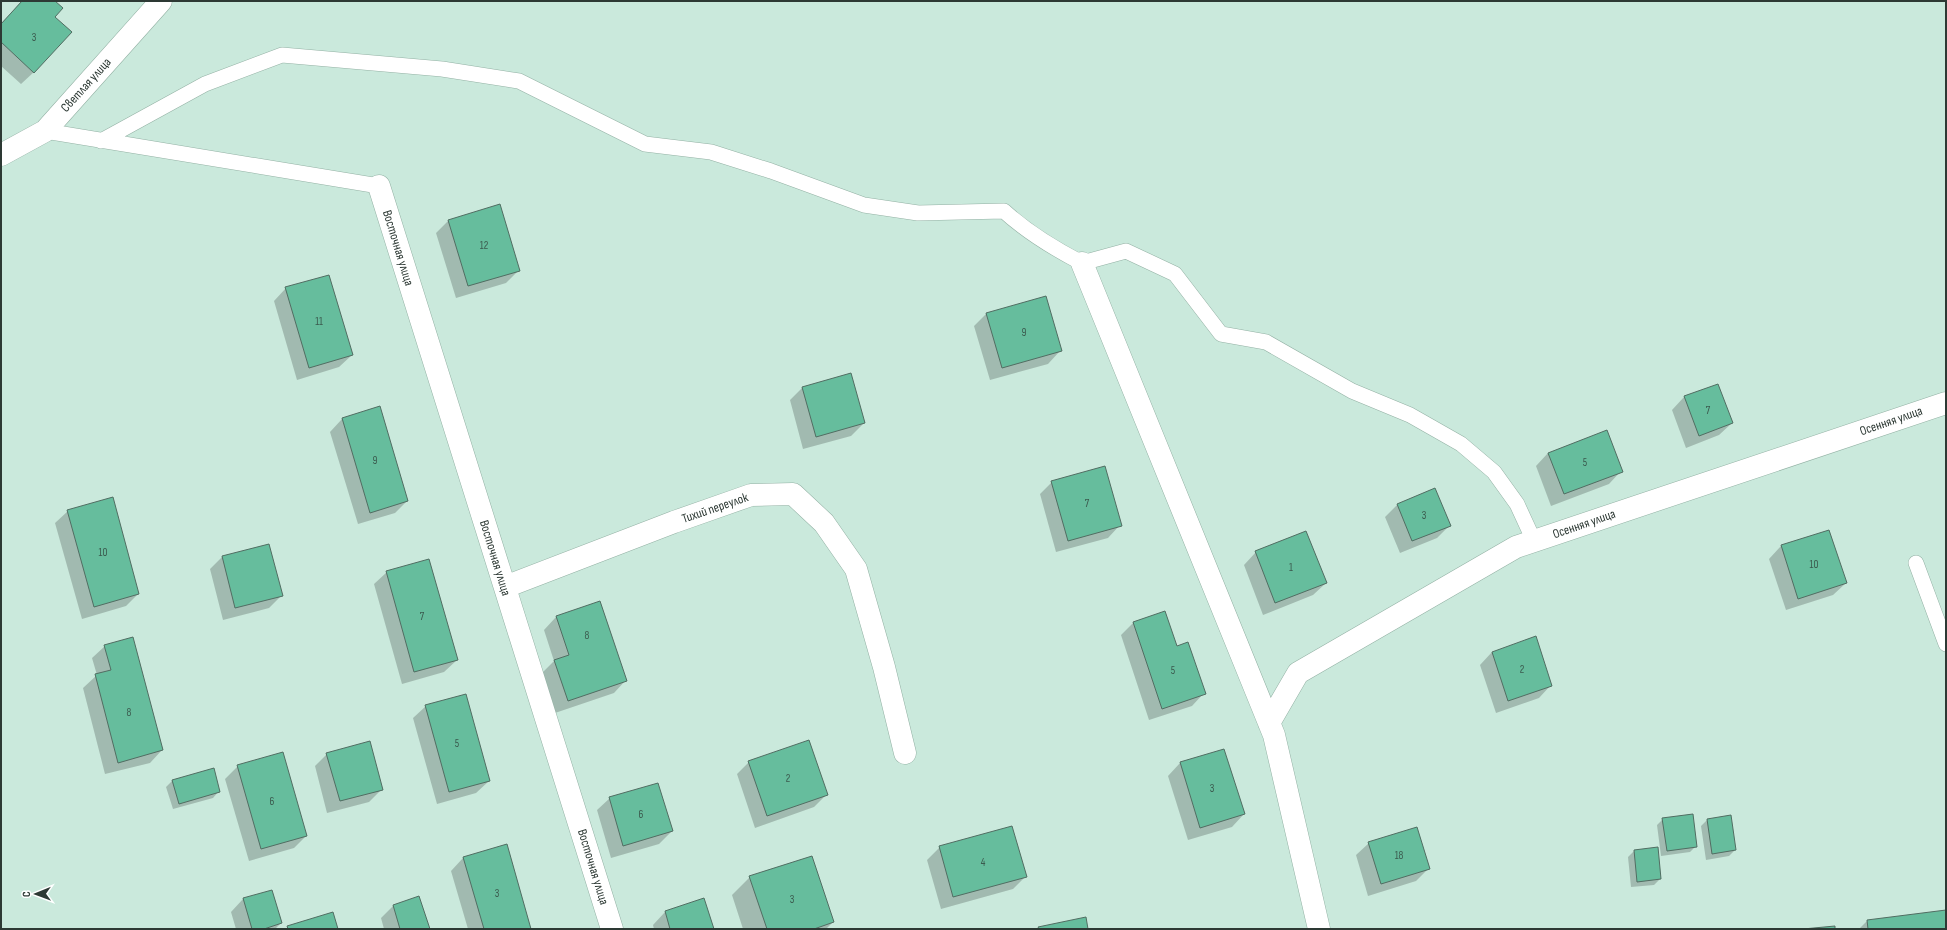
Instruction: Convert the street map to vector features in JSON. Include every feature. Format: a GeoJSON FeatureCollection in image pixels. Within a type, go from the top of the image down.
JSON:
{"type":"FeatureCollection","features":[{"type":"Feature","properties":{"kind":"street","name":"Светлая улица"},"geometry":{"type":"LineString","coordinates":[[1,155],[45,131],[161,1]]}},
{"type":"Feature","properties":{"kind":"street","name":"Восточная улица"},"geometry":{"type":"LineString","coordinates":[[379,186],[612,929]]}},
{"type":"Feature","properties":{"kind":"street"},"geometry":{"type":"LineString","coordinates":[[1082,263],[1274,735],[1320,929]]}},
{"type":"Feature","properties":{"kind":"street","name":"Осенняя улица"},"geometry":{"type":"LineString","coordinates":[[1269,723],[1298,673],[1516,547],[1946,403]]}},
{"type":"Feature","properties":{"kind":"street","name":"Тихий переулок"},"geometry":{"type":"LineString","coordinates":[[505,588],[674,522],[752,495],[792,494],[824,523],[856,570],[884,667],[905,753]]}},
{"type":"Feature","properties":{"kind":"lane"},"geometry":{"type":"LineString","coordinates":[[101,141],[206,84],[282,54],[442,69],[520,81],[645,144],[711,152],[772,170],[864,205],[918,212],[1004,211],[1023,228],[1057,250],[1082,263],[1126,252],[1175,274],[1221,334],[1266,342],[1352,391],[1410,414],[1461,444],[1494,472],[1517,504],[1534,541]]}},
{"type":"Feature","properties":{"kind":"lane"},"geometry":{"type":"LineString","coordinates":[[45,131],[379,186]]}},
{"type":"Feature","properties":{"kind":"lane"},"geometry":{"type":"LineString","coordinates":[[1916,563],[1946,644]]}},
{"type":"Feature","properties":{"kind":"building"},"geometry":{"type":"Polygon","coordinates":[[[22,1],[55,1],[63,8],[55,17],[72,32],[34,73],[1,42],[1,24],[22,1]]]}},
{"type":"Feature","properties":{"kind":"building"},"geometry":{"type":"Polygon","coordinates":[[[500,204],[520,271],[468,286],[448,220],[500,204]]]}},
{"type":"Feature","properties":{"kind":"building"},"geometry":{"type":"Polygon","coordinates":[[[329,275],[353,355],[309,368],[285,287],[329,275]]]}},
{"type":"Feature","properties":{"kind":"building"},"geometry":{"type":"Polygon","coordinates":[[[1046,296],[1062,351],[1002,368],[986,313],[1046,296]]]}},
{"type":"Feature","properties":{"kind":"building"},"geometry":{"type":"Polygon","coordinates":[[[851,373],[865,423],[816,437],[802,387],[851,373]]]}},
{"type":"Feature","properties":{"kind":"building"},"geometry":{"type":"Polygon","coordinates":[[[1718,384],[1733,423],[1699,436],[1684,396],[1718,384]]]}},
{"type":"Feature","properties":{"kind":"building"},"geometry":{"type":"Polygon","coordinates":[[[380,406],[408,501],[370,513],[342,418],[380,406]]]}},
{"type":"Feature","properties":{"kind":"building"},"geometry":{"type":"Polygon","coordinates":[[[1607,430],[1623,472],[1564,494],[1548,453],[1607,430]]]}},
{"type":"Feature","properties":{"kind":"building"},"geometry":{"type":"Polygon","coordinates":[[[1105,466],[1122,526],[1068,541],[1051,481],[1105,466]]]}},
{"type":"Feature","properties":{"kind":"building"},"geometry":{"type":"Polygon","coordinates":[[[1435,488],[1451,526],[1412,541],[1397,504],[1435,488]]]}},
{"type":"Feature","properties":{"kind":"building"},"geometry":{"type":"Polygon","coordinates":[[[113,497],[139,594],[94,607],[67,510],[113,497]]]}},
{"type":"Feature","properties":{"kind":"building"},"geometry":{"type":"Polygon","coordinates":[[[1829,530],[1847,583],[1798,599],[1781,545],[1829,530]]]}},
{"type":"Feature","properties":{"kind":"building"},"geometry":{"type":"Polygon","coordinates":[[[1306,531],[1327,583],[1275,603],[1255,551],[1306,531]]]}},
{"type":"Feature","properties":{"kind":"building"},"geometry":{"type":"Polygon","coordinates":[[[269,544],[283,596],[235,608],[222,556],[269,544]]]}},
{"type":"Feature","properties":{"kind":"building"},"geometry":{"type":"Polygon","coordinates":[[[429,559],[458,660],[414,672],[386,571],[429,559]]]}},
{"type":"Feature","properties":{"kind":"building"},"geometry":{"type":"Polygon","coordinates":[[[600,601],[627,681],[568,701],[554,660],[569,655],[556,616],[600,601]]]}},
{"type":"Feature","properties":{"kind":"building"},"geometry":{"type":"Polygon","coordinates":[[[1165,611],[1177,646],[1188,642],[1206,694],[1162,709],[1133,622],[1165,611]]]}},
{"type":"Feature","properties":{"kind":"building"},"geometry":{"type":"Polygon","coordinates":[[[1536,636],[1552,686],[1508,701],[1492,652],[1536,636]]]}},
{"type":"Feature","properties":{"kind":"building"},"geometry":{"type":"Polygon","coordinates":[[[133,637],[163,750],[118,763],[95,674],[111,670],[104,645],[133,637]]]}},
{"type":"Feature","properties":{"kind":"building"},"geometry":{"type":"Polygon","coordinates":[[[466,694],[490,781],[449,792],[425,705],[466,694]]]}},
{"type":"Feature","properties":{"kind":"building"},"geometry":{"type":"Polygon","coordinates":[[[809,740],[828,795],[767,816],[748,761],[809,740]]]}},
{"type":"Feature","properties":{"kind":"building"},"geometry":{"type":"Polygon","coordinates":[[[370,741],[383,790],[340,801],[326,753],[370,741]]]}},
{"type":"Feature","properties":{"kind":"building"},"geometry":{"type":"Polygon","coordinates":[[[1224,749],[1245,814],[1200,828],[1180,762],[1224,749]]]}},
{"type":"Feature","properties":{"kind":"building"},"geometry":{"type":"Polygon","coordinates":[[[283,752],[307,836],[261,849],[237,765],[283,752]]]}},
{"type":"Feature","properties":{"kind":"building"},"geometry":{"type":"Polygon","coordinates":[[[214,768],[220,792],[179,804],[172,780],[214,768]]]}},
{"type":"Feature","properties":{"kind":"building"},"geometry":{"type":"Polygon","coordinates":[[[658,783],[673,831],[623,846],[609,797],[658,783]]]}},
{"type":"Feature","properties":{"kind":"building"},"geometry":{"type":"Polygon","coordinates":[[[1693,814],[1697,847],[1667,851],[1662,818],[1693,814]]]}},
{"type":"Feature","properties":{"kind":"building"},"geometry":{"type":"Polygon","coordinates":[[[1731,815],[1736,850],[1712,854],[1707,819],[1731,815]]]}},
{"type":"Feature","properties":{"kind":"building"},"geometry":{"type":"Polygon","coordinates":[[[1012,826],[1027,877],[953,897],[939,846],[1012,826]]]}},
{"type":"Feature","properties":{"kind":"building"},"geometry":{"type":"Polygon","coordinates":[[[1417,827],[1430,869],[1381,884],[1368,842],[1417,827]]]}},
{"type":"Feature","properties":{"kind":"building"},"geometry":{"type":"Polygon","coordinates":[[[507,844],[531,929],[484,929],[463,857],[507,844]]]}},
{"type":"Feature","properties":{"kind":"building"},"geometry":{"type":"Polygon","coordinates":[[[1658,847],[1661,879],[1637,882],[1634,850],[1658,847]]]}},
{"type":"Feature","properties":{"kind":"building"},"geometry":{"type":"Polygon","coordinates":[[[812,856],[834,922],[814,929],[767,929],[749,876],[812,856]]]}},
{"type":"Feature","properties":{"kind":"building"},"geometry":{"type":"Polygon","coordinates":[[[272,890],[282,923],[264,929],[252,929],[243,898],[272,890]]]}},
{"type":"Feature","properties":{"kind":"building"},"geometry":{"type":"Polygon","coordinates":[[[419,896],[430,929],[400,929],[393,905],[419,896]]]}},
{"type":"Feature","properties":{"kind":"building"},"geometry":{"type":"Polygon","coordinates":[[[704,898],[714,929],[670,929],[665,911],[704,898]]]}},
{"type":"Feature","properties":{"kind":"building"},"geometry":{"type":"Polygon","coordinates":[[[1946,910],[1946,929],[1868,929],[1867,920],[1946,910]]]}},
{"type":"Feature","properties":{"kind":"building"},"geometry":{"type":"Polygon","coordinates":[[[333,912],[338,929],[288,929],[287,926],[333,912]]]}},
{"type":"Feature","properties":{"kind":"building"},"geometry":{"type":"Polygon","coordinates":[[[1086,917],[1088,929],[1039,929],[1038,927],[1086,917]]]}},
{"type":"Feature","properties":{"kind":"building"},"geometry":{"type":"Polygon","coordinates":[[[1835,926],[1835,929],[1803,929],[1835,926]]]}}]}
